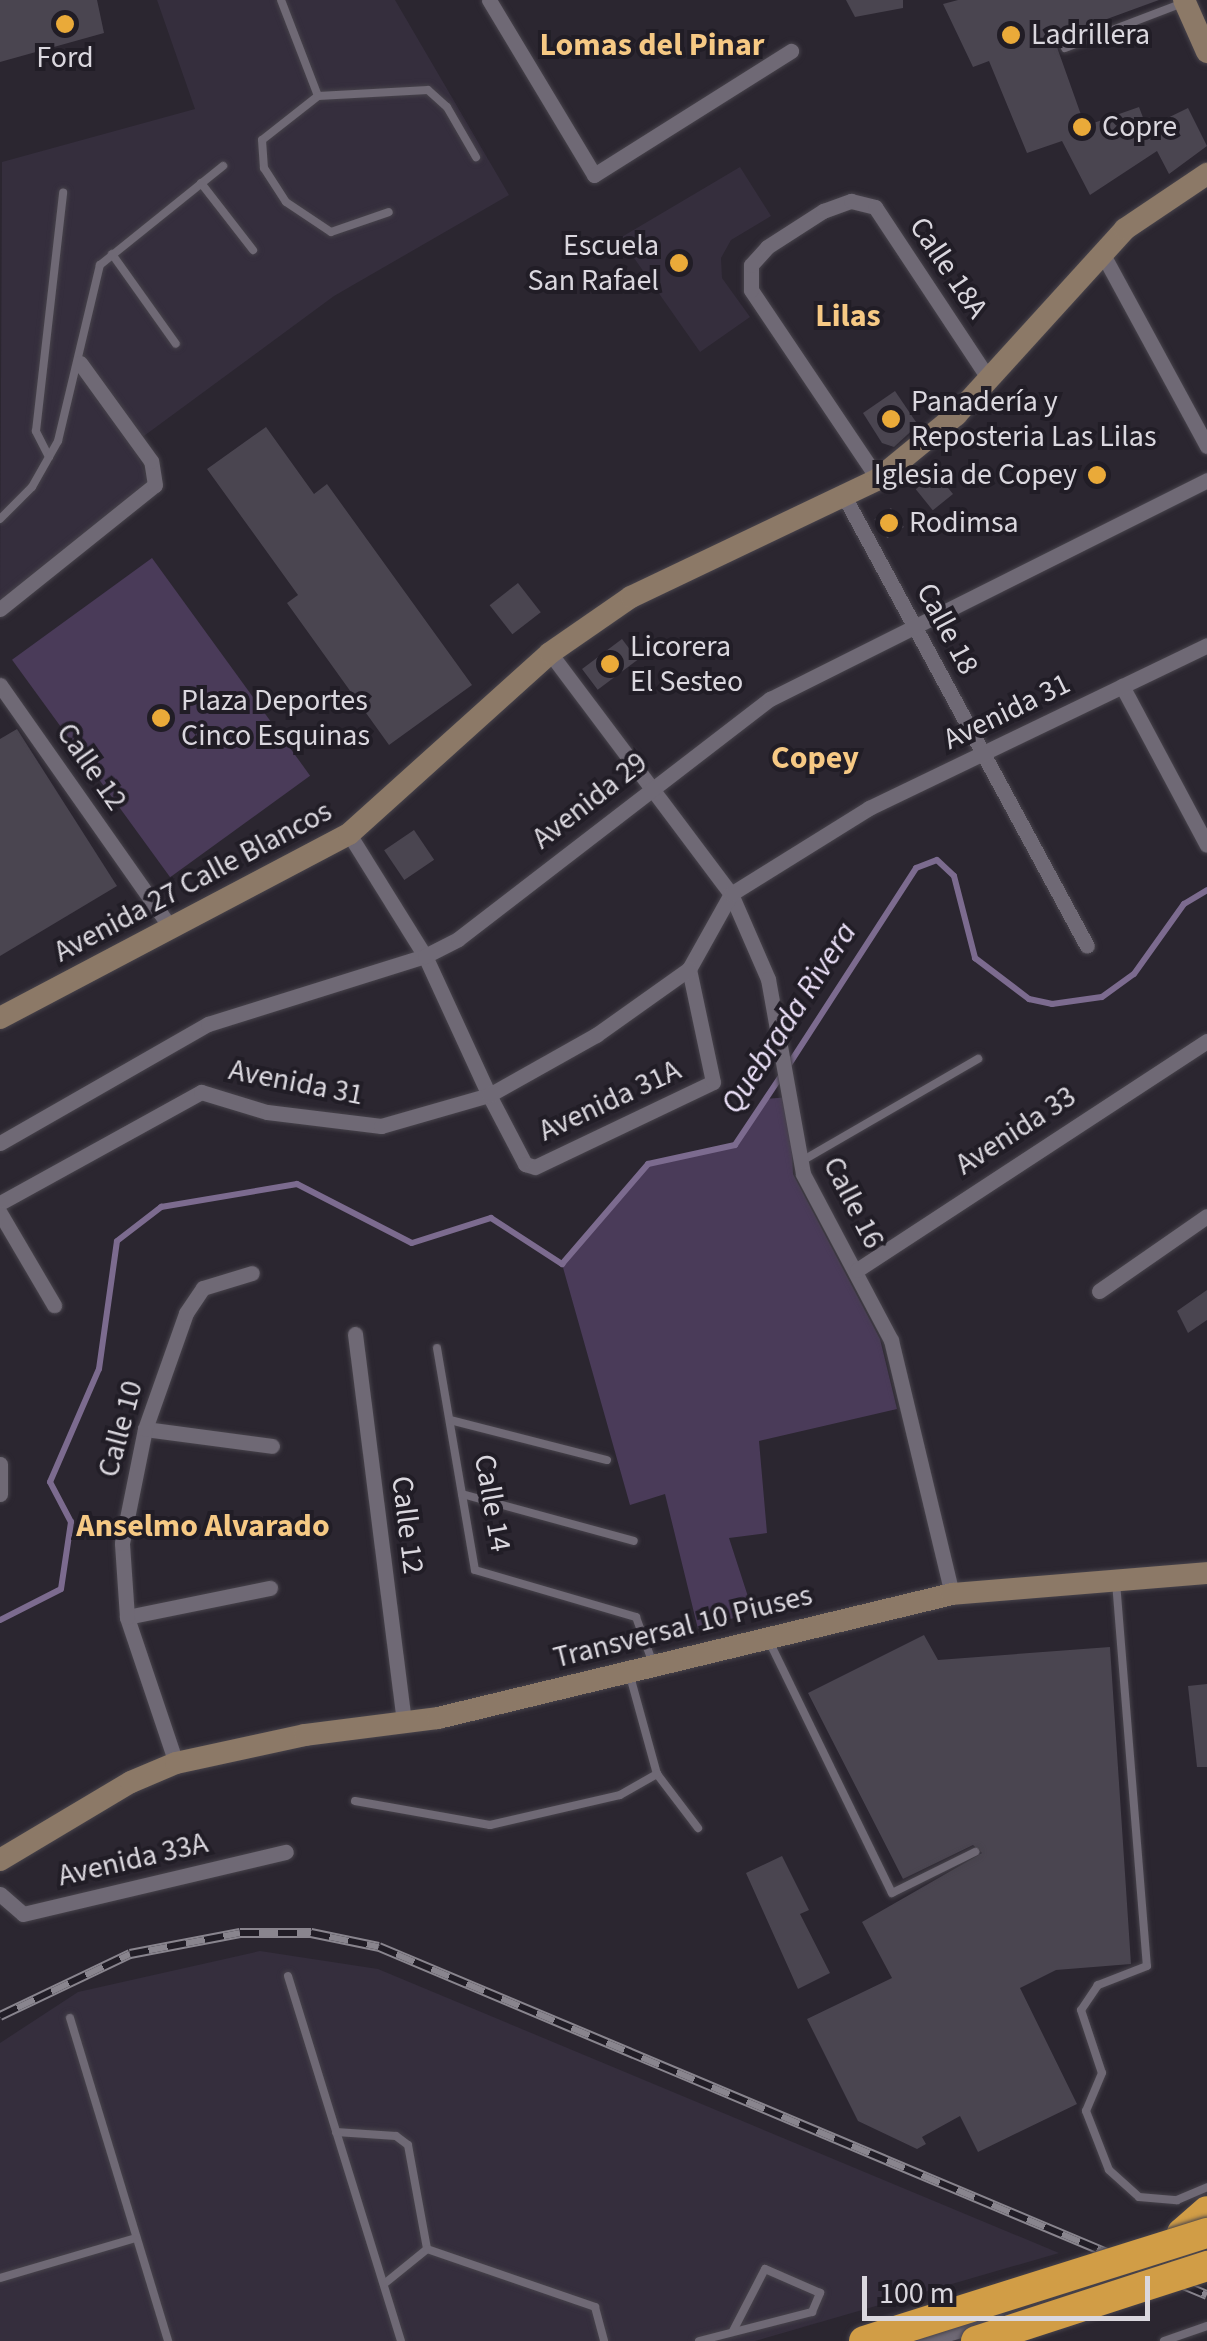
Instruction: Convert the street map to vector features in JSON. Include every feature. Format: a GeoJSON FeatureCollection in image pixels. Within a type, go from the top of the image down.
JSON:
{"type":"FeatureCollection","features":[{"type":"Feature","properties":{"kind":"highway"},"geometry":{"type":"LineString","coordinates":[[976,2341],[1200,2267],[1182,2232],[1207,2210]]}},
{"type":"Feature","properties":{"kind":"highway"},"geometry":{"type":"LineString","coordinates":[[864,2341],[1207,2232]]}},
{"type":"Feature","properties":{"kind":"main road"},"geometry":{"type":"LineString","coordinates":[[1184,1],[1207,52]]}},
{"type":"Feature","properties":{"kind":"main road","name":"Avenida 27 Calle Blancos"},"geometry":{"type":"LineString","coordinates":[[0,1018],[349,834],[550,654],[631,597],[878,479],[931,440],[1101,251],[1207,174]]}},
{"type":"Feature","properties":{"kind":"main road","name":"Transversal 10 Piuses"},"geometry":{"type":"LineString","coordinates":[[0,1860],[131,1782],[176,1763],[404,1722],[952,1594],[1207,1573]]}},
{"type":"Feature","properties":{"kind":"street"},"geometry":{"type":"LineString","coordinates":[[489,0],[594,175],[791,50]]}},
{"type":"Feature","properties":{"kind":"street","name":"Calle 18A"},"geometry":{"type":"LineString","coordinates":[[878,479],[751,290],[751,266],[823,211],[851,201],[875,207],[989,379]]}},
{"type":"Feature","properties":{"kind":"street"},"geometry":{"type":"LineString","coordinates":[[1101,251],[1207,446]]}},
{"type":"Feature","properties":{"kind":"street"},"geometry":{"type":"LineString","coordinates":[[0,609],[155,484],[151,461],[80,363]]}},
{"type":"Feature","properties":{"kind":"street","name":"Avenida 29"},"geometry":{"type":"LineString","coordinates":[[0,1143],[208,1024],[425,956],[458,939],[770,699],[1207,480]]}},
{"type":"Feature","properties":{"kind":"street","name":"Calle 18"},"geometry":{"type":"LineString","coordinates":[[844,496],[1087,946]]}},
{"type":"Feature","properties":{"kind":"street","name":"Avenida 31"},"geometry":{"type":"LineString","coordinates":[[730,894],[869,808],[984,756],[1207,645]]}},
{"type":"Feature","properties":{"kind":"street","name":"Calle 16"},"geometry":{"type":"LineString","coordinates":[[550,654],[730,894],[768,979],[794,1096],[800,1162],[857,1270],[898,1364],[952,1594]]}},
{"type":"Feature","properties":{"kind":"street","name":"Calle 12"},"geometry":{"type":"LineString","coordinates":[[0,685],[172,930]]}},
{"type":"Feature","properties":{"kind":"street"},"geometry":{"type":"LineString","coordinates":[[1122,686],[1207,845]]}},
{"type":"Feature","properties":{"kind":"street"},"geometry":{"type":"LineString","coordinates":[[349,834],[425,956],[489,1095]]}},
{"type":"Feature","properties":{"kind":"street"},"geometry":{"type":"LineString","coordinates":[[689,969],[730,894]]}},
{"type":"Feature","properties":{"kind":"street","name":"Avenida 31"},"geometry":{"type":"LineString","coordinates":[[0,1203],[200,1092],[266,1112],[381,1126],[489,1095],[596,1035],[689,969]]}},
{"type":"Feature","properties":{"kind":"street","name":"Avenida 31A"},"geometry":{"type":"LineString","coordinates":[[489,1095],[525,1164],[538,1166],[716,1078],[689,969]]}},
{"type":"Feature","properties":{"kind":"street","name":"Avenida 33"},"geometry":{"type":"LineString","coordinates":[[857,1270],[1207,1041]]}},
{"type":"Feature","properties":{"kind":"street"},"geometry":{"type":"LineString","coordinates":[[0,1213],[54,1305]]}},
{"type":"Feature","properties":{"kind":"street"},"geometry":{"type":"LineString","coordinates":[[1099,1291],[1207,1216]]}},
{"type":"Feature","properties":{"kind":"street","name":"Calle 10"},"geometry":{"type":"LineString","coordinates":[[176,1763],[127,1617],[122,1543],[146,1429],[186,1313],[203,1288],[252,1272]]}},
{"type":"Feature","properties":{"kind":"street","name":"Calle 12"},"geometry":{"type":"LineString","coordinates":[[355,1334],[404,1722]]}},
{"type":"Feature","properties":{"kind":"street"},"geometry":{"type":"LineString","coordinates":[[146,1429],[272,1446]]}},
{"type":"Feature","properties":{"kind":"street"},"geometry":{"type":"LineString","coordinates":[[0,1464],[0,1494]]}},
{"type":"Feature","properties":{"kind":"street"},"geometry":{"type":"LineString","coordinates":[[127,1617],[270,1588]]}},
{"type":"Feature","properties":{"kind":"street","name":"Avenida 33A"},"geometry":{"type":"LineString","coordinates":[[0,1894],[23,1914],[286,1852]]}},
{"type":"Feature","properties":{"kind":"street"},"geometry":{"type":"LineString","coordinates":[[924,2341],[1200,2267]]}},
{"type":"Feature","properties":{"kind":"lane"},"geometry":{"type":"LineString","coordinates":[[281,0],[318,96]]}},
{"type":"Feature","properties":{"kind":"lane"},"geometry":{"type":"LineString","coordinates":[[1065,48],[1184,1]]}},
{"type":"Feature","properties":{"kind":"lane"},"geometry":{"type":"LineString","coordinates":[[388,212],[331,232],[286,202],[264,168],[262,140],[318,96],[428,90],[447,107],[476,157]]}},
{"type":"Feature","properties":{"kind":"lane"},"geometry":{"type":"LineString","coordinates":[[0,518],[32,487],[49,456],[80,363],[91,287],[100,264],[224,166]]}},
{"type":"Feature","properties":{"kind":"lane"},"geometry":{"type":"LineString","coordinates":[[201,183],[253,250]]}},
{"type":"Feature","properties":{"kind":"lane"},"geometry":{"type":"LineString","coordinates":[[49,456],[36,431],[63,193]]}},
{"type":"Feature","properties":{"kind":"lane"},"geometry":{"type":"LineString","coordinates":[[112,254],[176,344]]}},
{"type":"Feature","properties":{"kind":"lane"},"geometry":{"type":"LineString","coordinates":[[800,1162],[978,1059]]}},
{"type":"Feature","properties":{"kind":"lane","name":"Calle 14"},"geometry":{"type":"LineString","coordinates":[[438,1348],[475,1570],[636,1617],[654,1666]]}},
{"type":"Feature","properties":{"kind":"lane"},"geometry":{"type":"LineString","coordinates":[[450,1420],[607,1460]]}},
{"type":"Feature","properties":{"kind":"lane"},"geometry":{"type":"LineString","coordinates":[[462,1494],[634,1541]]}},
{"type":"Feature","properties":{"kind":"lane"},"geometry":{"type":"LineString","coordinates":[[1116,1578],[1147,1966],[1098,1985],[1081,2010],[1102,2073],[1086,2111],[1110,2170],[1139,2197],[1176,2200],[1207,2186]]}},
{"type":"Feature","properties":{"kind":"lane"},"geometry":{"type":"LineString","coordinates":[[767,1636],[892,1893],[976,1852]]}},
{"type":"Feature","properties":{"kind":"lane"},"geometry":{"type":"LineString","coordinates":[[629,1672],[657,1774],[698,1828]]}},
{"type":"Feature","properties":{"kind":"lane"},"geometry":{"type":"LineString","coordinates":[[355,1801],[490,1826],[620,1794],[657,1774]]}},
{"type":"Feature","properties":{"kind":"lane"},"geometry":{"type":"LineString","coordinates":[[288,1976],[401,2341]]}},
{"type":"Feature","properties":{"kind":"lane"},"geometry":{"type":"LineString","coordinates":[[70,2018],[168,2341]]}},
{"type":"Feature","properties":{"kind":"lane"},"geometry":{"type":"LineString","coordinates":[[336,2132],[396,2136],[408,2145],[427,2249]]}},
{"type":"Feature","properties":{"kind":"lane"},"geometry":{"type":"LineString","coordinates":[[0,2278],[136,2238]]}},
{"type":"Feature","properties":{"kind":"lane"},"geometry":{"type":"LineString","coordinates":[[384,2284],[427,2249]]}},
{"type":"Feature","properties":{"kind":"lane"},"geometry":{"type":"LineString","coordinates":[[427,2249],[595,2307],[604,2341]]}},
{"type":"Feature","properties":{"kind":"lane"},"geometry":{"type":"LineString","coordinates":[[699,2341],[812,2312],[820,2293],[765,2269],[733,2331]]}},
{"type":"Feature","properties":{"kind":"lane"},"geometry":{"type":"LineString","coordinates":[[1164,2341],[1194,2336],[1207,2326]]}},
{"type":"Feature","properties":{"kind":"shaded area"},"geometry":{"type":"Polygon","coordinates":[[[157,0],[395,0],[509,195],[334,296],[133,444],[154,494],[0,607],[2,162],[195,109],[157,0]]]}},
{"type":"Feature","properties":{"kind":"shaded area","name":"Escuela San Rafael"},"geometry":{"type":"Polygon","coordinates":[[[740,167],[771,216],[731,240],[721,258],[722,278],[750,317],[700,352],[620,238],[740,167]]]}},
{"type":"Feature","properties":{"kind":"shaded area","name":"Plaza Deportes Cinco Esquinas"},"geometry":{"type":"Polygon","coordinates":[[[152,558],[310,776],[170,877],[12,660],[152,558]]]}},
{"type":"Feature","properties":{"kind":"shaded area"},"geometry":{"type":"Polygon","coordinates":[[[790,1097],[793,1174],[880,1339],[897,1409],[759,1441],[767,1533],[729,1538],[753,1612],[698,1629],[665,1494],[630,1505],[562,1264],[648,1164],[735,1145],[765,1099],[790,1097]]]}},
{"type":"Feature","properties":{"kind":"shaded area"},"geometry":{"type":"Polygon","coordinates":[[[260,1951],[378,1969],[1059,2253],[755,2341],[0,2341],[0,2043],[78,1992],[260,1951]]]}},
{"type":"Feature","properties":{"kind":"building"},"geometry":{"type":"Polygon","coordinates":[[[0,0],[97,0],[104,33],[0,62],[0,0]]]}},
{"type":"Feature","properties":{"kind":"building"},"geometry":{"type":"Polygon","coordinates":[[[846,0],[903,0],[903,8],[855,17],[846,0]]]}},
{"type":"Feature","properties":{"kind":"building"},"geometry":{"type":"Polygon","coordinates":[[[958,0],[1159,0],[1055,38],[1058,50],[1085,126],[1139,107],[1147,128],[1188,108],[1207,146],[1169,174],[1157,151],[1090,195],[1062,141],[1027,153],[989,61],[973,67],[943,4],[958,0]]]}},
{"type":"Feature","properties":{"kind":"building","name":"Panadería y Reposteria Las Lilas"},"geometry":{"type":"Polygon","coordinates":[[[895,391],[918,425],[894,447],[882,443],[863,413],[895,391]]]}},
{"type":"Feature","properties":{"kind":"building"},"geometry":{"type":"Polygon","coordinates":[[[266,427],[314,494],[327,484],[472,685],[389,745],[287,603],[298,595],[207,469],[266,427]]]}},
{"type":"Feature","properties":{"kind":"building"},"geometry":{"type":"Polygon","coordinates":[[[936,473],[953,494],[933,510],[916,489],[936,473]]]}},
{"type":"Feature","properties":{"kind":"building","name":"Rodimsa"},"geometry":{"type":"Polygon","coordinates":[[[891,508],[904,527],[887,538],[874,519],[891,508]]]}},
{"type":"Feature","properties":{"kind":"building"},"geometry":{"type":"Polygon","coordinates":[[[518,583],[541,612],[512,634],[490,605],[518,583]]]}},
{"type":"Feature","properties":{"kind":"building","name":"Licorera El Sesteo"},"geometry":{"type":"Polygon","coordinates":[[[622,639],[638,660],[598,690],[582,669],[622,639]]]}},
{"type":"Feature","properties":{"kind":"building"},"geometry":{"type":"Polygon","coordinates":[[[17,729],[117,886],[0,956],[0,739],[17,729]]]}},
{"type":"Feature","properties":{"kind":"building"},"geometry":{"type":"Polygon","coordinates":[[[414,830],[434,860],[404,880],[384,850],[414,830]]]}},
{"type":"Feature","properties":{"kind":"building"},"geometry":{"type":"Polygon","coordinates":[[[1207,1290],[1207,1320],[1188,1333],[1177,1311],[1207,1290]]]}},
{"type":"Feature","properties":{"kind":"building"},"geometry":{"type":"Polygon","coordinates":[[[924,1635],[938,1660],[1110,1647],[1131,1964],[1056,1970],[1020,1988],[1077,2104],[978,2152],[960,2116],[922,2137],[926,2144],[917,2149],[858,2121],[807,2019],[892,1978],[862,1922],[982,1853],[973,1845],[903,1879],[808,1693],[924,1635]]]}},
{"type":"Feature","properties":{"kind":"building"},"geometry":{"type":"Polygon","coordinates":[[[1207,1684],[1207,1767],[1197,1767],[1188,1686],[1207,1684]]]}},
{"type":"Feature","properties":{"kind":"building"},"geometry":{"type":"Polygon","coordinates":[[[782,1856],[809,1910],[800,1914],[830,1973],[798,1989],[746,1873],[782,1856]]]}},
{"type":"Feature","properties":{"kind":"waterway","name":"Quebrada Rivera"},"geometry":{"type":"LineString","coordinates":[[788,1066],[916,868],[937,860],[954,876],[975,958],[1029,999],[1052,1004],[1102,997],[1134,974],[1184,904],[1207,890]]}},
{"type":"Feature","properties":{"kind":"waterway","name":"Quebrada Rivera"},"geometry":{"type":"LineString","coordinates":[[0,1620],[61,1589],[71,1522],[50,1482],[99,1369],[117,1241],[161,1207],[297,1184],[412,1243],[491,1218],[562,1264],[648,1164],[735,1145],[781,1076]]}},
{"type":"Feature","properties":{"kind":"railway"},"geometry":{"type":"LineString","coordinates":[[0,2016],[130,1954],[240,1933],[311,1933],[379,1947],[1207,2295]]}},
{"type":"Feature","properties":{"kind":"place","name":"Ford"},"geometry":{"type":"Point","coordinates":[65,24]}},
{"type":"Feature","properties":{"kind":"place","name":"Ladrillera"},"geometry":{"type":"Point","coordinates":[1011,35]}},
{"type":"Feature","properties":{"kind":"place","name":"Copre"},"geometry":{"type":"Point","coordinates":[1082,127]}},
{"type":"Feature","properties":{"kind":"place","name":"Escuela San Rafael"},"geometry":{"type":"Point","coordinates":[679,263]}},
{"type":"Feature","properties":{"kind":"place","name":"Panadería y Reposteria Las Lilas"},"geometry":{"type":"Point","coordinates":[891,419]}},
{"type":"Feature","properties":{"kind":"place","name":"Iglesia de Copey"},"geometry":{"type":"Point","coordinates":[1097,475]}},
{"type":"Feature","properties":{"kind":"place","name":"Rodimsa"},"geometry":{"type":"Point","coordinates":[889,523]}},
{"type":"Feature","properties":{"kind":"place","name":"Licorera El Sesteo"},"geometry":{"type":"Point","coordinates":[610,664]}},
{"type":"Feature","properties":{"kind":"place","name":"Plaza Deportes Cinco Esquinas"},"geometry":{"type":"Point","coordinates":[161,718]}},
{"type":"Feature","properties":{"kind":"district","name":"Lomas del Pinar"},"geometry":{"type":"Point","coordinates":[652,45]}},
{"type":"Feature","properties":{"kind":"district","name":"Lilas"},"geometry":{"type":"Point","coordinates":[848,316]}},
{"type":"Feature","properties":{"kind":"district","name":"Copey"},"geometry":{"type":"Point","coordinates":[815,758]}},
{"type":"Feature","properties":{"kind":"district","name":"Anselmo Alvarado"},"geometry":{"type":"Point","coordinates":[203,1526]}}]}
